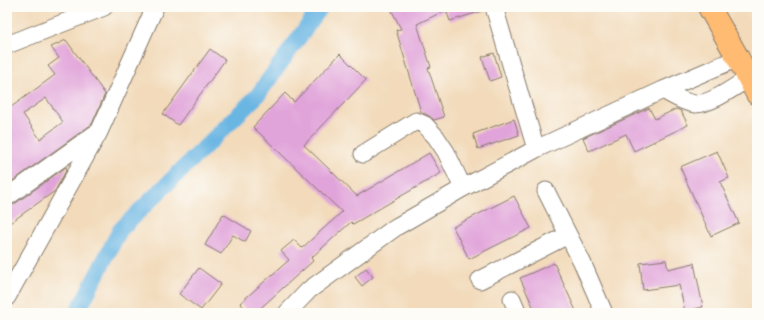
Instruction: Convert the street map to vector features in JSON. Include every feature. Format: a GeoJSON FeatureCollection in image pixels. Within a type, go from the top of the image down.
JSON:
{"type":"FeatureCollection","features":[{"type":"Feature","properties":{"kind":"main road"},"geometry":{"type":"LineString","coordinates":[[709,7],[753,86]]}},
{"type":"Feature","properties":{"kind":"street"},"geometry":{"type":"LineString","coordinates":[[7,45],[104,7]]}},
{"type":"Feature","properties":{"kind":"street"},"geometry":{"type":"LineString","coordinates":[[7,298],[99,132],[155,7]]}},
{"type":"Feature","properties":{"kind":"street"},"geometry":{"type":"LineString","coordinates":[[494,7],[536,149]]}},
{"type":"Feature","properties":{"kind":"street"},"geometry":{"type":"LineString","coordinates":[[287,313],[309,290],[389,231],[462,188],[536,149],[663,90],[738,58]]}},
{"type":"Feature","properties":{"kind":"street"},"geometry":{"type":"LineString","coordinates":[[663,90],[675,97],[695,104],[705,102],[730,90],[753,86]]}},
{"type":"Feature","properties":{"kind":"street"},"geometry":{"type":"LineString","coordinates":[[363,154],[416,121],[425,125],[436,137],[446,152],[462,188]]}},
{"type":"Feature","properties":{"kind":"street"},"geometry":{"type":"LineString","coordinates":[[7,197],[99,132]]}},
{"type":"Feature","properties":{"kind":"street"},"geometry":{"type":"LineString","coordinates":[[546,191],[582,262],[604,313]]}},
{"type":"Feature","properties":{"kind":"street"},"geometry":{"type":"LineString","coordinates":[[480,280],[568,235]]}},
{"type":"Feature","properties":{"kind":"building"},"geometry":{"type":"Polygon","coordinates":[[[390,7],[484,7],[485,10],[450,21],[446,10],[417,24],[431,67],[428,68],[444,117],[434,120],[421,112],[396,30],[401,29],[390,7]]]}},
{"type":"Feature","properties":{"kind":"building"},"geometry":{"type":"Polygon","coordinates":[[[66,40],[105,94],[92,124],[7,185],[7,110],[55,75],[48,66],[59,58],[51,47],[66,40]],[[46,98],[23,114],[40,139],[63,122],[46,98]]]}},
{"type":"Feature","properties":{"kind":"building"},"geometry":{"type":"Polygon","coordinates":[[[210,49],[225,60],[178,125],[163,114],[210,49]]]}},
{"type":"Feature","properties":{"kind":"building"},"geometry":{"type":"Polygon","coordinates":[[[494,53],[501,77],[490,81],[482,57],[494,53]]]}},
{"type":"Feature","properties":{"kind":"building"},"geometry":{"type":"Polygon","coordinates":[[[340,54],[366,80],[304,145],[357,196],[429,153],[441,173],[353,224],[351,222],[311,258],[313,261],[255,313],[249,313],[240,303],[289,260],[281,251],[294,240],[302,248],[342,212],[253,127],[285,93],[294,102],[340,54]]]}},
{"type":"Feature","properties":{"kind":"building"},"geometry":{"type":"Polygon","coordinates":[[[649,108],[655,119],[676,109],[681,111],[688,125],[634,151],[626,134],[589,151],[583,138],[649,108]]]}},
{"type":"Feature","properties":{"kind":"building"},"geometry":{"type":"Polygon","coordinates":[[[514,119],[519,135],[478,149],[473,134],[514,119]]]}},
{"type":"Feature","properties":{"kind":"building"},"geometry":{"type":"Polygon","coordinates":[[[717,151],[729,178],[720,182],[739,223],[711,236],[680,167],[717,151]]]}},
{"type":"Feature","properties":{"kind":"building"},"geometry":{"type":"Polygon","coordinates":[[[66,167],[67,169],[55,191],[7,225],[7,207],[13,205],[66,167]]]}},
{"type":"Feature","properties":{"kind":"building"},"geometry":{"type":"Polygon","coordinates":[[[514,196],[531,228],[469,259],[453,227],[514,196]]]}},
{"type":"Feature","properties":{"kind":"building"},"geometry":{"type":"Polygon","coordinates":[[[223,214],[251,231],[245,242],[233,235],[221,254],[205,245],[223,214]]]}},
{"type":"Feature","properties":{"kind":"building"},"geometry":{"type":"Polygon","coordinates":[[[666,260],[668,269],[694,263],[703,307],[685,311],[679,285],[643,290],[640,263],[666,260]]]}},
{"type":"Feature","properties":{"kind":"building"},"geometry":{"type":"Polygon","coordinates":[[[554,263],[577,313],[536,313],[520,278],[554,263]]]}},
{"type":"Feature","properties":{"kind":"building"},"geometry":{"type":"Polygon","coordinates":[[[199,268],[221,284],[201,310],[179,294],[199,268]]]}},
{"type":"Feature","properties":{"kind":"building"},"geometry":{"type":"Polygon","coordinates":[[[366,268],[373,277],[362,286],[355,277],[366,268]]]}},
{"type":"Feature","properties":{"kind":"waterway"},"geometry":{"type":"LineString","coordinates":[[77,313],[120,230],[257,96],[321,7]]}}]}
